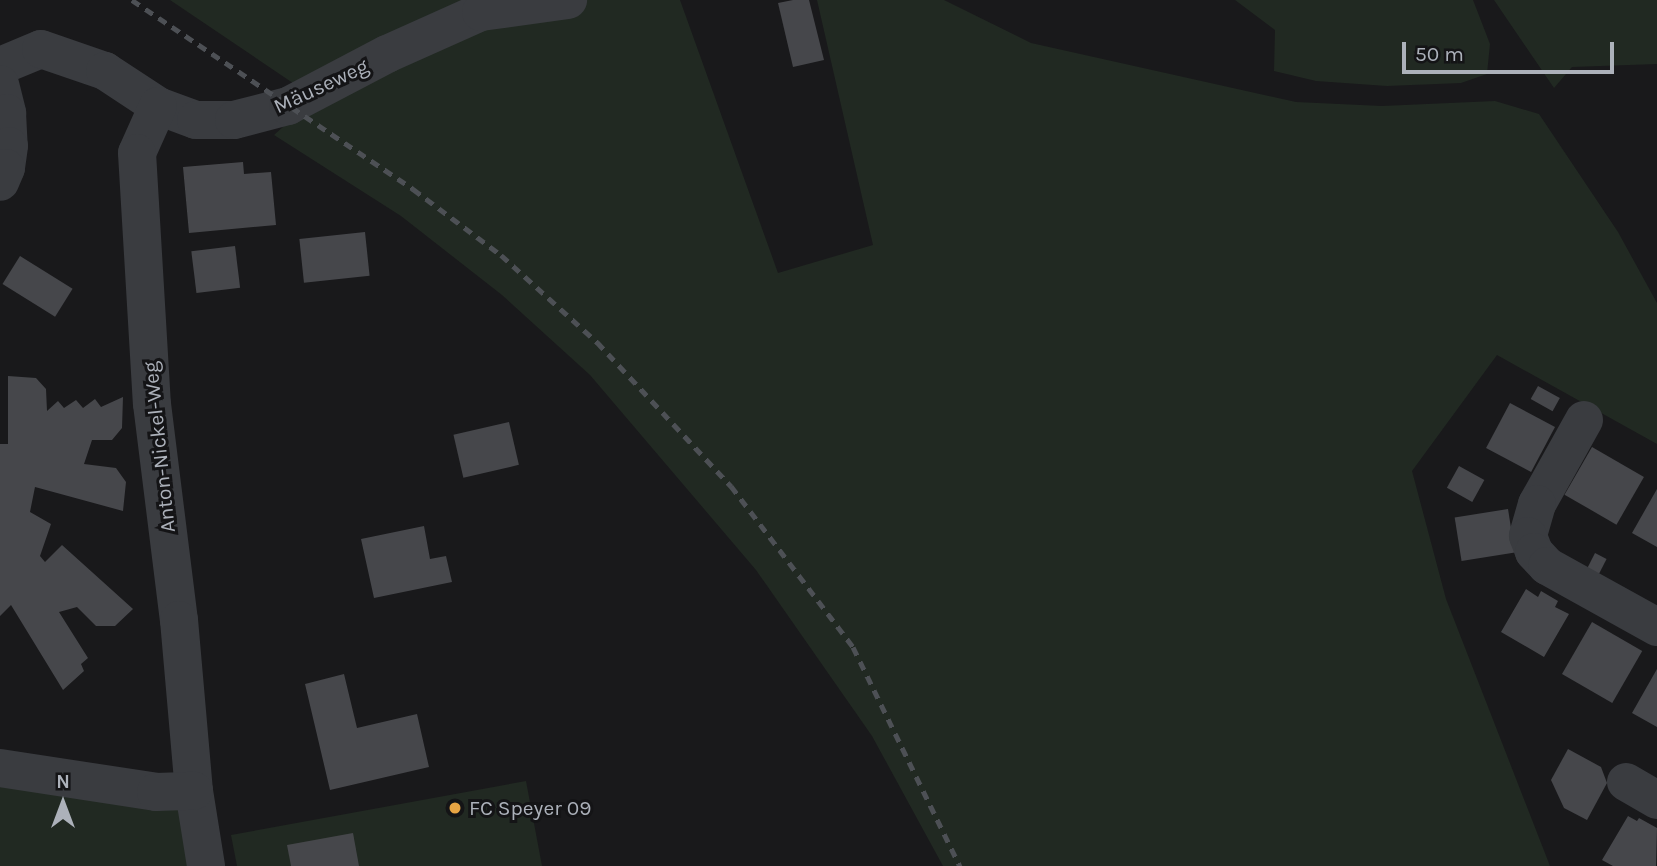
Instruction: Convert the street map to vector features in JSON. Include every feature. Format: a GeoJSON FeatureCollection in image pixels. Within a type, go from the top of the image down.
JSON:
{"type":"FeatureCollection","features":[{"type":"Feature","properties":{"kind":"street","name":"Mäuseweg"},"geometry":{"type":"LineString","coordinates":[[0,66],[41,49],[105,72],[158,106],[196,120],[234,120],[288,106],[387,54],[481,12],[568,0]]}},
{"type":"Feature","properties":{"kind":"street"},"geometry":{"type":"LineString","coordinates":[[0,84],[7,113],[9,146],[6,168],[0,182]]}},
{"type":"Feature","properties":{"kind":"street","name":"Anton-Nickel-Weg"},"geometry":{"type":"LineString","coordinates":[[158,106],[137,153],[152,404],[179,621],[194,791],[206,866]]}},
{"type":"Feature","properties":{"kind":"street"},"geometry":{"type":"LineString","coordinates":[[1584,420],[1537,503],[1528,536],[1534,552],[1547,566],[1657,627]]}},
{"type":"Feature","properties":{"kind":"street"},"geometry":{"type":"LineString","coordinates":[[0,768],[156,792],[194,791]]}},
{"type":"Feature","properties":{"kind":"shaded area"},"geometry":{"type":"Polygon","coordinates":[[[170,0],[680,0],[778,273],[873,245],[817,0],[944,0],[1031,43],[1296,102],[1382,106],[1495,101],[1539,114],[1618,232],[1657,303],[1657,444],[1497,355],[1412,471],[1446,599],[1550,866],[943,866],[872,736],[756,570],[590,375],[502,295],[401,216],[274,135],[315,98],[170,0]]]}},
{"type":"Feature","properties":{"kind":"shaded area"},"geometry":{"type":"Polygon","coordinates":[[[1235,0],[1473,0],[1490,44],[1487,74],[1461,83],[1387,86],[1316,81],[1274,71],[1275,30],[1235,0]]]}},
{"type":"Feature","properties":{"kind":"shaded area"},"geometry":{"type":"Polygon","coordinates":[[[1494,0],[1657,0],[1657,64],[1572,67],[1554,88],[1494,0]]]}},
{"type":"Feature","properties":{"kind":"shaded area","name":"FC Speyer 09"},"geometry":{"type":"Polygon","coordinates":[[[526,781],[542,866],[237,866],[231,835],[526,781]]]}},
{"type":"Feature","properties":{"kind":"shaded area"},"geometry":{"type":"Polygon","coordinates":[[[0,784],[184,804],[192,866],[0,866],[0,784]]]}},
{"type":"Feature","properties":{"kind":"building"},"geometry":{"type":"Polygon","coordinates":[[[809,0],[824,60],[793,67],[778,3],[809,0]]]}},
{"type":"Feature","properties":{"kind":"building"},"geometry":{"type":"Polygon","coordinates":[[[243,162],[244,174],[271,172],[276,225],[189,233],[183,167],[243,162]]]}},
{"type":"Feature","properties":{"kind":"building"},"geometry":{"type":"Polygon","coordinates":[[[365,232],[370,276],[304,283],[299,239],[365,232]]]}},
{"type":"Feature","properties":{"kind":"building"},"geometry":{"type":"Polygon","coordinates":[[[235,246],[240,288],[196,293],[191,251],[235,246]]]}},
{"type":"Feature","properties":{"kind":"building"},"geometry":{"type":"Polygon","coordinates":[[[20,256],[73,289],[55,317],[3,284],[20,256]]]}},
{"type":"Feature","properties":{"kind":"building"},"geometry":{"type":"Polygon","coordinates":[[[8,376],[36,378],[46,389],[47,411],[58,401],[64,408],[76,400],[83,408],[95,399],[101,407],[123,397],[122,428],[112,440],[92,440],[84,464],[116,468],[126,482],[123,511],[35,487],[30,512],[51,524],[40,556],[45,562],[62,545],[133,609],[115,626],[96,626],[77,607],[59,612],[88,658],[81,664],[84,671],[63,690],[11,605],[0,616],[0,444],[8,444],[8,376]]]}},
{"type":"Feature","properties":{"kind":"building"},"geometry":{"type":"Polygon","coordinates":[[[1538,386],[1560,398],[1553,411],[1531,399],[1538,386]]]}},
{"type":"Feature","properties":{"kind":"building"},"geometry":{"type":"Polygon","coordinates":[[[1510,403],[1555,427],[1531,472],[1486,448],[1510,403]]]}},
{"type":"Feature","properties":{"kind":"building"},"geometry":{"type":"Polygon","coordinates":[[[509,422],[519,465],[463,478],[453,435],[509,422]]]}},
{"type":"Feature","properties":{"kind":"building"},"geometry":{"type":"Polygon","coordinates":[[[1592,447],[1644,477],[1616,525],[1564,495],[1592,447]]]}},
{"type":"Feature","properties":{"kind":"building"},"geometry":{"type":"Polygon","coordinates":[[[1459,466],[1484,480],[1472,502],[1447,488],[1459,466]]]}},
{"type":"Feature","properties":{"kind":"building"},"geometry":{"type":"Polygon","coordinates":[[[1657,489],[1657,547],[1632,533],[1657,489]]]}},
{"type":"Feature","properties":{"kind":"building"},"geometry":{"type":"Polygon","coordinates":[[[1508,509],[1515,552],[1462,561],[1455,517],[1508,509]]]}},
{"type":"Feature","properties":{"kind":"building"},"geometry":{"type":"Polygon","coordinates":[[[424,526],[430,559],[446,556],[452,582],[374,598],[361,539],[424,526]]]}},
{"type":"Feature","properties":{"kind":"building"},"geometry":{"type":"Polygon","coordinates":[[[1595,553],[1607,559],[1596,580],[1584,574],[1595,553]]]}},
{"type":"Feature","properties":{"kind":"building"},"geometry":{"type":"Polygon","coordinates":[[[1526,589],[1538,597],[1541,591],[1558,601],[1555,607],[1569,614],[1544,657],[1501,632],[1526,589]]]}},
{"type":"Feature","properties":{"kind":"building"},"geometry":{"type":"Polygon","coordinates":[[[1592,622],[1642,651],[1612,703],[1562,674],[1592,622]]]}},
{"type":"Feature","properties":{"kind":"building"},"geometry":{"type":"Polygon","coordinates":[[[1657,669],[1657,727],[1632,713],[1657,669]]]}},
{"type":"Feature","properties":{"kind":"building"},"geometry":{"type":"Polygon","coordinates":[[[344,674],[357,728],[417,714],[429,767],[330,790],[305,684],[344,674]]]}},
{"type":"Feature","properties":{"kind":"building"},"geometry":{"type":"Polygon","coordinates":[[[1568,749],[1601,767],[1607,783],[1587,820],[1564,808],[1551,780],[1568,749]]]}},
{"type":"Feature","properties":{"kind":"building"},"geometry":{"type":"Polygon","coordinates":[[[1628,816],[1637,821],[1639,818],[1657,828],[1656,866],[1613,866],[1602,860],[1628,816]]]}},
{"type":"Feature","properties":{"kind":"building"},"geometry":{"type":"Polygon","coordinates":[[[353,833],[359,866],[291,866],[287,845],[353,833]]]}},
{"type":"Feature","properties":{"kind":"railway"},"geometry":{"type":"LineString","coordinates":[[132,0],[413,189],[501,255],[597,342],[731,486],[853,647],[960,866]]}},
{"type":"Feature","properties":{"kind":"place","name":"FC Speyer 09"},"geometry":{"type":"Point","coordinates":[455,808]}}]}
